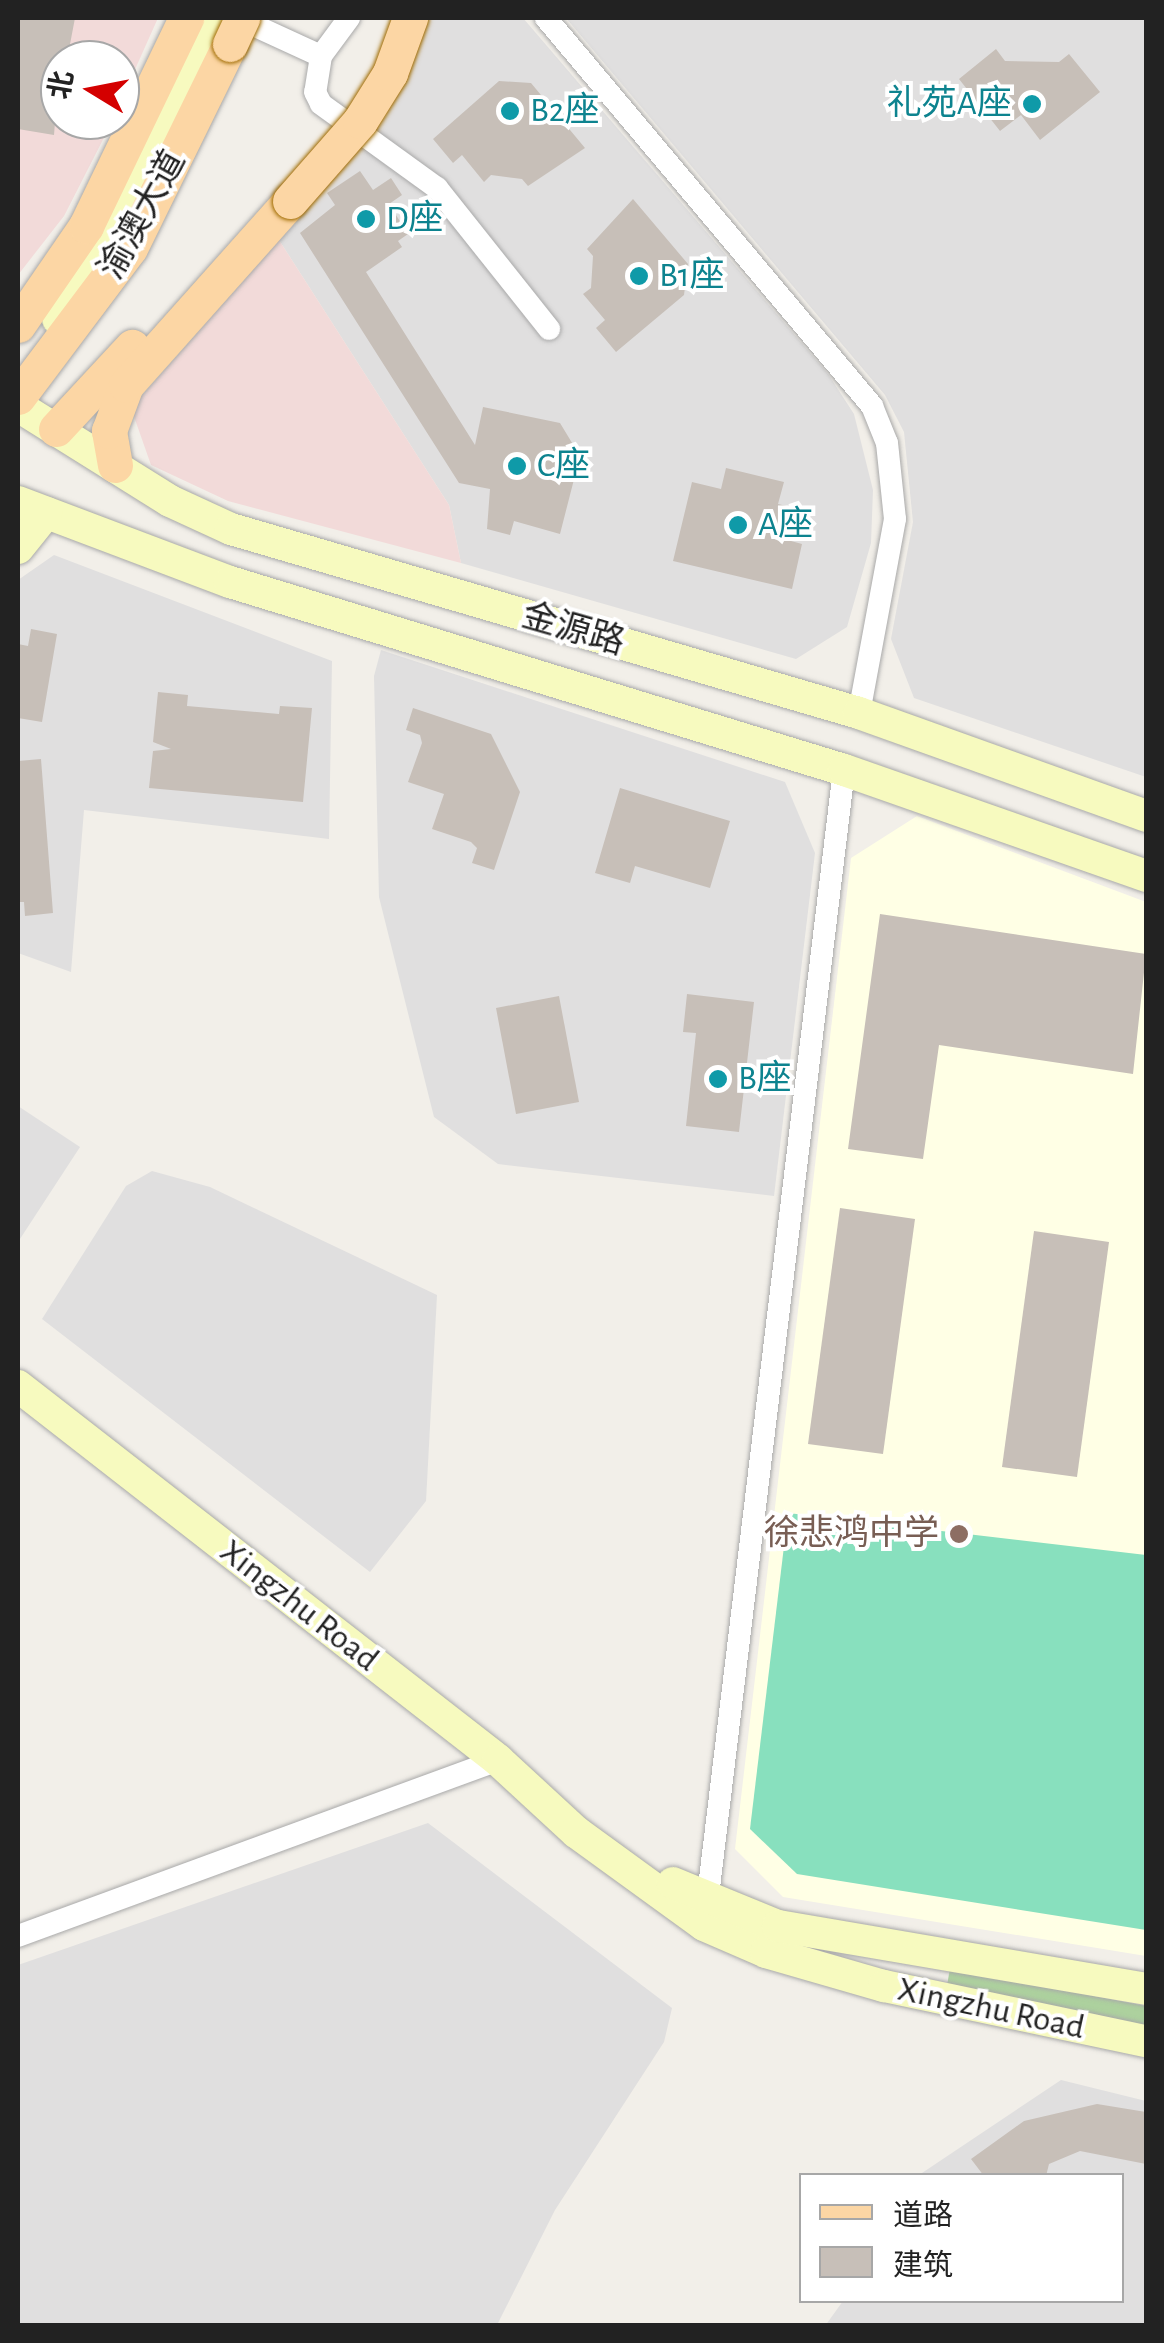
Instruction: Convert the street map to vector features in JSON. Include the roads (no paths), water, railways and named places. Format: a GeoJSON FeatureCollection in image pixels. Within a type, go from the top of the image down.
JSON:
{"type":"FeatureCollection","features":[{"type":"Feature","properties":{"kind":"main road","name":"渝澳大道"},"geometry":{"type":"LineString","coordinates":[[18,325],[86,226],[186,18]]}},
{"type":"Feature","properties":{"kind":"main road"},"geometry":{"type":"LineString","coordinates":[[18,375],[91,270],[216,18]]}},
{"type":"Feature","properties":{"kind":"main road","name":"渝澳大道"},"geometry":{"type":"LineString","coordinates":[[18,397],[130,248],[240,18]]}},
{"type":"Feature","properties":{"kind":"main road"},"geometry":{"type":"LineString","coordinates":[[114,465],[108,431],[126,385],[283,197],[342,118],[373,67],[387,18]]}},
{"type":"Feature","properties":{"kind":"main road"},"geometry":{"type":"LineString","coordinates":[[56,429],[360,121],[390,73],[410,18]]}},
{"type":"Feature","properties":{"kind":"main road","name":"金源路"},"geometry":{"type":"LineString","coordinates":[[18,406],[170,501],[270,541],[859,713],[1146,816]]}},
{"type":"Feature","properties":{"kind":"main road"},"geometry":{"type":"LineString","coordinates":[[18,548],[32,507]]}},
{"type":"Feature","properties":{"kind":"main road","name":"金源路"},"geometry":{"type":"LineString","coordinates":[[32,507],[230,582],[844,770],[1146,876]]}},
{"type":"Feature","properties":{"kind":"main road"},"geometry":{"type":"LineString","coordinates":[[230,582],[217,567],[221,547],[239,539],[270,541]]}},
{"type":"Feature","properties":{"kind":"main road","name":"Xingzhu Road"},"geometry":{"type":"LineString","coordinates":[[18,1386],[498,1760],[576,1832],[766,1952],[884,1986],[1146,2042]]}},
{"type":"Feature","properties":{"kind":"main road","name":"Xingzhu Road"},"geometry":{"type":"LineString","coordinates":[[706,1913],[1146,1990]]}},
{"type":"Feature","properties":{"kind":"street"},"geometry":{"type":"LineString","coordinates":[[240,18],[321,56]]}},
{"type":"Feature","properties":{"kind":"street"},"geometry":{"type":"LineString","coordinates":[[349,18],[321,56],[315,92],[321,104],[437,188],[549,329]]}},
{"type":"Feature","properties":{"kind":"street"},"geometry":{"type":"LineString","coordinates":[[546,18],[872,406],[887,443],[895,519],[859,713]]}},
{"type":"Feature","properties":{"kind":"street"},"geometry":{"type":"LineString","coordinates":[[706,1913],[844,770]]}},
{"type":"Feature","properties":{"kind":"street"},"geometry":{"type":"LineString","coordinates":[[18,1936],[498,1760]]}},
{"type":"Feature","properties":{"kind":"place","name":"礼苑A座"},"geometry":{"type":"Point","coordinates":[1032,104]}},
{"type":"Feature","properties":{"kind":"place","name":"B2座"},"geometry":{"type":"Point","coordinates":[510,111]}},
{"type":"Feature","properties":{"kind":"place","name":"D座"},"geometry":{"type":"Point","coordinates":[366,219]}},
{"type":"Feature","properties":{"kind":"place","name":"B1座"},"geometry":{"type":"Point","coordinates":[639,276]}},
{"type":"Feature","properties":{"kind":"place","name":"C座"},"geometry":{"type":"Point","coordinates":[517,466]}},
{"type":"Feature","properties":{"kind":"place","name":"A座"},"geometry":{"type":"Point","coordinates":[738,525]}},
{"type":"Feature","properties":{"kind":"place","name":"B座"},"geometry":{"type":"Point","coordinates":[718,1079]}},
{"type":"Feature","properties":{"kind":"place","name":"徐悲鸿中学"},"geometry":{"type":"Point","coordinates":[959,1534]}}]}
